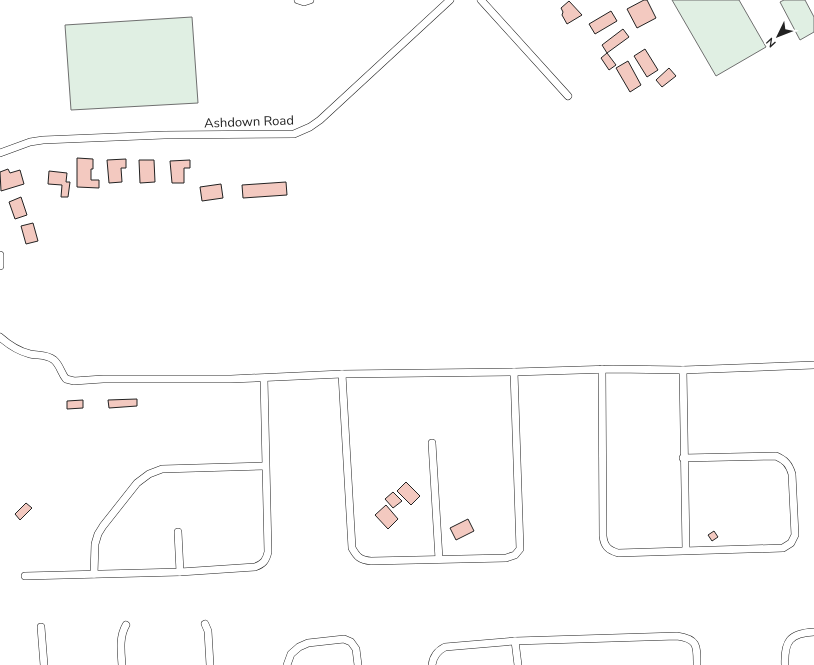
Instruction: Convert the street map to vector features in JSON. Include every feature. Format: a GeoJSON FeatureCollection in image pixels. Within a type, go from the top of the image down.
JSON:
{"type":"FeatureCollection","features":[{"type":"Feature","properties":{"kind":"street"},"geometry":{"type":"LineString","coordinates":[[298,0],[304,2],[310,0]]}},
{"type":"Feature","properties":{"kind":"street","name":"Ashdown Road"},"geometry":{"type":"LineString","coordinates":[[0,153],[30,142],[43,140],[164,135],[294,134],[310,127],[320,120],[450,0]]}},
{"type":"Feature","properties":{"kind":"street"},"geometry":{"type":"LineString","coordinates":[[481,0],[568,96]]}},
{"type":"Feature","properties":{"kind":"street"},"geometry":{"type":"LineString","coordinates":[[0,255],[0,266]]}},
{"type":"Feature","properties":{"kind":"street"},"geometry":{"type":"LineString","coordinates":[[0,337],[17,349],[32,354],[46,356],[53,360],[66,379],[70,381],[103,379],[264,379],[342,374],[514,372],[602,369],[682,370],[814,365]]}},
{"type":"Feature","properties":{"kind":"street"},"geometry":{"type":"LineString","coordinates":[[602,369],[603,536],[604,544],[610,551],[618,553],[783,548],[791,543],[795,535],[792,474],[789,466],[783,459],[776,456],[683,458]]}},
{"type":"Feature","properties":{"kind":"street"},"geometry":{"type":"LineString","coordinates":[[682,370],[686,550]]}},
{"type":"Feature","properties":{"kind":"street"},"geometry":{"type":"LineString","coordinates":[[342,374],[352,548],[356,556],[362,561],[506,558],[515,555],[520,549],[514,372]]}},
{"type":"Feature","properties":{"kind":"street"},"geometry":{"type":"LineString","coordinates":[[25,576],[180,572],[255,567],[261,565],[267,558],[268,552],[264,379]]}},
{"type":"Feature","properties":{"kind":"street"},"geometry":{"type":"LineString","coordinates":[[432,443],[439,559]]}},
{"type":"Feature","properties":{"kind":"street"},"geometry":{"type":"LineString","coordinates":[[94,574],[95,544],[98,534],[137,483],[149,474],[162,469],[265,466]]}},
{"type":"Feature","properties":{"kind":"street"},"geometry":{"type":"LineString","coordinates":[[178,532],[180,572]]}},
{"type":"Feature","properties":{"kind":"street"},"geometry":{"type":"LineString","coordinates":[[205,624],[208,631],[210,665]]}},
{"type":"Feature","properties":{"kind":"street"},"geometry":{"type":"LineString","coordinates":[[122,665],[122,631],[126,625]]}},
{"type":"Feature","properties":{"kind":"street"},"geometry":{"type":"LineString","coordinates":[[41,627],[44,665]]}},
{"type":"Feature","properties":{"kind":"street"},"geometry":{"type":"LineString","coordinates":[[785,665],[784,655],[787,645],[792,637],[801,632],[814,632]]}},
{"type":"Feature","properties":{"kind":"street"},"geometry":{"type":"LineString","coordinates":[[432,665],[433,659],[438,651],[445,647],[515,641],[677,636],[687,637],[694,642],[697,649],[697,665]]}},
{"type":"Feature","properties":{"kind":"street"},"geometry":{"type":"LineString","coordinates":[[287,665],[291,654],[299,647],[308,643],[344,639],[350,642],[356,649],[358,665]]}},
{"type":"Feature","properties":{"kind":"street"},"geometry":{"type":"LineString","coordinates":[[515,641],[518,665]]}},
{"type":"Feature","properties":{"kind":"green space"},"geometry":{"type":"Polygon","coordinates":[[[672,0],[739,0],[766,47],[716,76],[672,0]]]}},
{"type":"Feature","properties":{"kind":"green space"},"geometry":{"type":"Polygon","coordinates":[[[784,0],[805,0],[814,17],[814,32],[800,40],[780,2],[784,0]]]}},
{"type":"Feature","properties":{"kind":"green space"},"geometry":{"type":"Polygon","coordinates":[[[192,17],[198,103],[71,110],[65,25],[192,17]]]}},
{"type":"Feature","properties":{"kind":"building"},"geometry":{"type":"Polygon","coordinates":[[[644,0],[647,0],[656,18],[637,28],[627,9],[644,0]]]}},
{"type":"Feature","properties":{"kind":"building"},"geometry":{"type":"Polygon","coordinates":[[[569,1],[582,15],[567,24],[562,15],[563,12],[561,8],[569,1]]]}},
{"type":"Feature","properties":{"kind":"building"},"geometry":{"type":"Polygon","coordinates":[[[611,11],[617,21],[595,34],[589,24],[611,11]]]}},
{"type":"Feature","properties":{"kind":"building"},"geometry":{"type":"Polygon","coordinates":[[[623,29],[629,37],[607,53],[602,45],[623,29]]]}},
{"type":"Feature","properties":{"kind":"building"},"geometry":{"type":"Polygon","coordinates":[[[645,49],[658,70],[647,77],[634,56],[645,49]]]}},
{"type":"Feature","properties":{"kind":"building"},"geometry":{"type":"Polygon","coordinates":[[[607,53],[616,65],[609,70],[601,58],[607,53]]]}},
{"type":"Feature","properties":{"kind":"building"},"geometry":{"type":"Polygon","coordinates":[[[628,61],[641,85],[630,92],[616,68],[628,61]]]}},
{"type":"Feature","properties":{"kind":"building"},"geometry":{"type":"Polygon","coordinates":[[[669,68],[676,76],[662,87],[656,80],[669,68]]]}},
{"type":"Feature","properties":{"kind":"building"},"geometry":{"type":"Polygon","coordinates":[[[77,158],[93,159],[91,180],[99,180],[99,188],[77,187],[77,158]]]}},
{"type":"Feature","properties":{"kind":"building"},"geometry":{"type":"Polygon","coordinates":[[[126,159],[126,168],[121,168],[122,182],[109,183],[107,160],[126,159]]]}},
{"type":"Feature","properties":{"kind":"building"},"geometry":{"type":"Polygon","coordinates":[[[139,160],[154,160],[155,182],[140,183],[139,160]]]}},
{"type":"Feature","properties":{"kind":"building"},"geometry":{"type":"Polygon","coordinates":[[[190,160],[190,168],[184,168],[184,183],[172,183],[170,161],[190,160]]]}},
{"type":"Feature","properties":{"kind":"building"},"geometry":{"type":"Polygon","coordinates":[[[8,169],[10,173],[20,170],[24,184],[1,191],[0,172],[8,169]]]}},
{"type":"Feature","properties":{"kind":"building"},"geometry":{"type":"Polygon","coordinates":[[[49,171],[67,173],[66,182],[70,182],[68,197],[61,197],[62,185],[48,184],[49,171]]]}},
{"type":"Feature","properties":{"kind":"building"},"geometry":{"type":"Polygon","coordinates":[[[286,182],[287,195],[243,198],[242,185],[286,182]]]}},
{"type":"Feature","properties":{"kind":"building"},"geometry":{"type":"Polygon","coordinates":[[[221,184],[223,198],[202,201],[200,187],[221,184]]]}},
{"type":"Feature","properties":{"kind":"building"},"geometry":{"type":"Polygon","coordinates":[[[21,197],[27,215],[15,219],[9,202],[21,197]]]}},
{"type":"Feature","properties":{"kind":"building"},"geometry":{"type":"Polygon","coordinates":[[[33,223],[38,241],[26,244],[21,226],[33,223]]]}},
{"type":"Feature","properties":{"kind":"building"},"geometry":{"type":"Polygon","coordinates":[[[137,399],[137,406],[109,408],[108,400],[137,399]]]}},
{"type":"Feature","properties":{"kind":"building"},"geometry":{"type":"Polygon","coordinates":[[[83,400],[83,408],[67,409],[67,401],[83,400]]]}},
{"type":"Feature","properties":{"kind":"building"},"geometry":{"type":"Polygon","coordinates":[[[406,482],[420,496],[411,505],[397,491],[406,482]]]}},
{"type":"Feature","properties":{"kind":"building"},"geometry":{"type":"Polygon","coordinates":[[[393,492],[402,501],[393,508],[385,499],[393,492]]]}},
{"type":"Feature","properties":{"kind":"building"},"geometry":{"type":"Polygon","coordinates":[[[26,503],[32,508],[20,520],[15,514],[26,503]]]}},
{"type":"Feature","properties":{"kind":"building"},"geometry":{"type":"Polygon","coordinates":[[[386,505],[398,519],[388,529],[375,515],[386,505]]]}},
{"type":"Feature","properties":{"kind":"building"},"geometry":{"type":"Polygon","coordinates":[[[468,519],[474,531],[456,540],[450,528],[468,519]]]}},
{"type":"Feature","properties":{"kind":"building"},"geometry":{"type":"Polygon","coordinates":[[[714,531],[718,537],[712,541],[708,535],[714,531]]]}}]}
